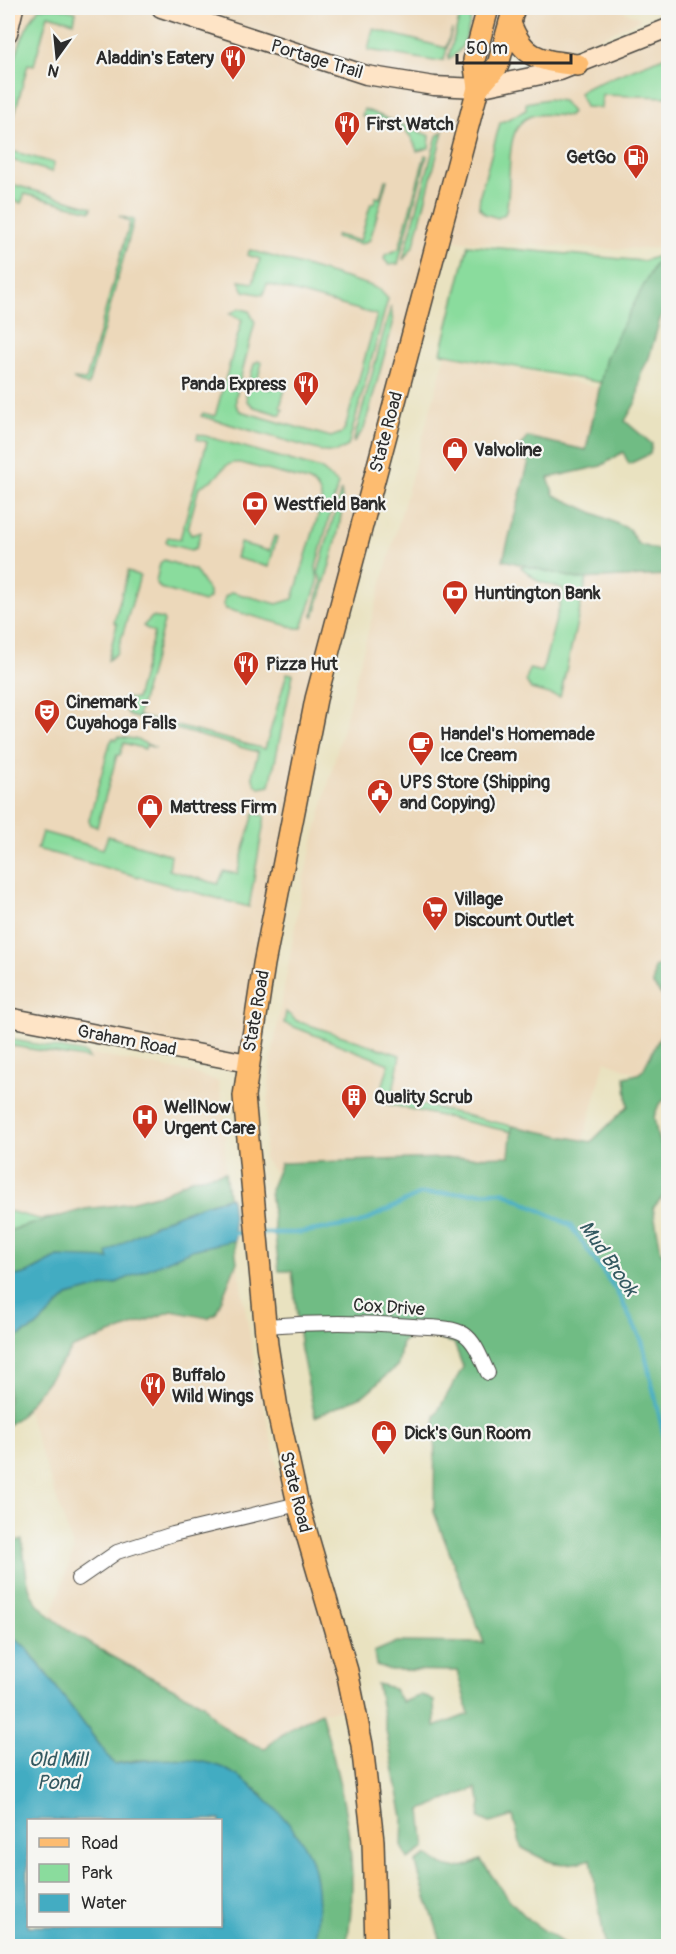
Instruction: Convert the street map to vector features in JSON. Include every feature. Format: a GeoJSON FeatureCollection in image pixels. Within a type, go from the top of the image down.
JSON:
{"type":"FeatureCollection","features":[{"type":"Feature","properties":{"kind":"main road"},"geometry":{"type":"LineString","coordinates":[[8,33],[14,8]]}},
{"type":"Feature","properties":{"kind":"main road","name":"Portage Trail"},"geometry":{"type":"LineString","coordinates":[[161,8],[366,75],[434,86],[478,88],[522,81],[578,65],[669,28]]}},
{"type":"Feature","properties":{"kind":"main road","name":"State Road"},"geometry":{"type":"LineString","coordinates":[[376,1947],[373,1841],[362,1745],[347,1671],[298,1504],[277,1408],[265,1326],[244,1096],[248,1063],[316,699],[478,88],[474,60],[488,8]]}},
{"type":"Feature","properties":{"kind":"main road"},"geometry":{"type":"LineString","coordinates":[[512,15],[519,43],[530,55],[542,60],[578,65]]}},
{"type":"Feature","properties":{"kind":"main road","name":"State Road"},"geometry":{"type":"LineString","coordinates":[[478,88],[498,65],[512,15]]}},
{"type":"Feature","properties":{"kind":"main road","name":"Graham Road"},"geometry":{"type":"LineString","coordinates":[[8,1017],[248,1063]]}},
{"type":"Feature","properties":{"kind":"street","name":"Cox Drive"},"geometry":{"type":"LineString","coordinates":[[265,1326],[328,1321],[376,1322],[448,1329],[464,1335],[475,1346],[488,1373]]}},
{"type":"Feature","properties":{"kind":"street"},"geometry":{"type":"LineString","coordinates":[[78,1579],[117,1552],[173,1534],[298,1504]]}},
{"type":"Feature","properties":{"kind":"shaded area"},"geometry":{"type":"Polygon","coordinates":[[[14,8],[501,8],[478,87],[668,27],[668,243],[655,248],[609,249],[439,240],[364,515],[248,1063],[8,1017],[8,33],[14,8]]]}},
{"type":"Feature","properties":{"kind":"shaded area"},"geometry":{"type":"Polygon","coordinates":[[[524,8],[617,8],[642,19],[585,44],[544,55],[520,29],[524,8]]]}},
{"type":"Feature","properties":{"kind":"shaded area"},"geometry":{"type":"Polygon","coordinates":[[[446,354],[601,388],[586,450],[527,437],[514,456],[529,461],[505,561],[578,579],[668,575],[668,966],[662,964],[654,967],[653,984],[668,1003],[668,1021],[640,1075],[605,1061],[583,1142],[512,1126],[510,1156],[281,1163],[275,1173],[264,1158],[270,1067],[304,877],[368,632],[446,354]]]}},
{"type":"Feature","properties":{"kind":"shaded area"},"geometry":{"type":"Polygon","coordinates":[[[8,1039],[190,1072],[218,1081],[225,1119],[225,1172],[191,1179],[164,1193],[118,1205],[85,1209],[8,1231],[8,1039]]]}},
{"type":"Feature","properties":{"kind":"shaded area"},"geometry":{"type":"Polygon","coordinates":[[[237,1262],[258,1383],[283,1489],[352,1708],[321,1712],[292,1727],[265,1748],[244,1742],[216,1721],[203,1704],[87,1641],[51,1617],[74,1550],[26,1408],[73,1348],[173,1311],[208,1318],[216,1313],[237,1262]]]}},
{"type":"Feature","properties":{"kind":"green space"},"geometry":{"type":"Polygon","coordinates":[[[39,8],[60,8],[76,12],[74,22],[48,15],[34,65],[28,64],[8,139],[8,105],[13,70],[22,38],[39,8]]]}},
{"type":"Feature","properties":{"kind":"green space"},"geometry":{"type":"Polygon","coordinates":[[[470,8],[473,8],[463,44],[448,59],[460,16],[466,17],[470,8]]]}},
{"type":"Feature","properties":{"kind":"green space"},"geometry":{"type":"Polygon","coordinates":[[[373,29],[446,48],[452,29],[444,60],[434,61],[368,50],[373,29]]]}},
{"type":"Feature","properties":{"kind":"green space"},"geometry":{"type":"Polygon","coordinates":[[[668,55],[668,97],[602,95],[601,108],[585,107],[579,93],[586,88],[668,55]]]}},
{"type":"Feature","properties":{"kind":"green space"},"geometry":{"type":"Polygon","coordinates":[[[548,99],[563,101],[572,112],[569,116],[540,114],[524,120],[517,129],[512,142],[508,202],[505,214],[498,218],[485,214],[479,207],[480,195],[500,123],[526,110],[526,103],[548,99]]]}},
{"type":"Feature","properties":{"kind":"green space"},"geometry":{"type":"Polygon","coordinates":[[[364,109],[430,136],[429,148],[417,151],[403,128],[390,122],[362,116],[364,109]]]}},
{"type":"Feature","properties":{"kind":"green space"},"geometry":{"type":"Polygon","coordinates":[[[443,131],[414,245],[403,260],[437,136],[443,131]]]}},
{"type":"Feature","properties":{"kind":"green space"},"geometry":{"type":"Polygon","coordinates":[[[8,150],[54,163],[52,172],[8,159],[8,150]]]}},
{"type":"Feature","properties":{"kind":"green space"},"geometry":{"type":"Polygon","coordinates":[[[425,155],[427,156],[398,264],[389,265],[384,259],[385,255],[399,249],[425,155]]]}},
{"type":"Feature","properties":{"kind":"green space"},"geometry":{"type":"Polygon","coordinates":[[[385,180],[387,180],[370,240],[361,244],[335,238],[336,235],[360,241],[371,203],[374,203],[376,197],[380,198],[385,180]]]}},
{"type":"Feature","properties":{"kind":"green space"},"geometry":{"type":"Polygon","coordinates":[[[8,183],[92,207],[91,211],[25,194],[21,203],[8,199],[8,183]]]}},
{"type":"Feature","properties":{"kind":"green space"},"geometry":{"type":"Polygon","coordinates":[[[119,216],[134,220],[88,386],[73,379],[86,380],[130,222],[119,216]]]}},
{"type":"Feature","properties":{"kind":"green space"},"geometry":{"type":"Polygon","coordinates":[[[468,245],[643,261],[668,253],[668,298],[624,387],[441,353],[468,245]]]}},
{"type":"Feature","properties":{"kind":"green space"},"geometry":{"type":"Polygon","coordinates":[[[250,250],[369,285],[380,290],[388,299],[348,446],[337,452],[325,452],[201,416],[203,413],[215,416],[242,320],[230,314],[239,308],[249,311],[255,322],[236,396],[236,405],[240,411],[331,437],[342,433],[345,428],[377,315],[267,284],[263,295],[244,291],[239,281],[253,283],[260,259],[247,255],[250,250]]]}},
{"type":"Feature","properties":{"kind":"green space"},"geometry":{"type":"Polygon","coordinates":[[[668,255],[668,307],[660,319],[649,358],[641,373],[637,400],[625,421],[652,444],[650,454],[629,464],[623,452],[601,466],[548,478],[554,495],[629,529],[638,544],[668,553],[668,575],[578,579],[503,560],[529,461],[514,457],[527,437],[586,450],[606,357],[656,262],[668,255]]]}},
{"type":"Feature","properties":{"kind":"green space"},"geometry":{"type":"Polygon","coordinates":[[[391,306],[393,324],[364,429],[353,443],[391,306]]]}},
{"type":"Feature","properties":{"kind":"green space"},"geometry":{"type":"Polygon","coordinates":[[[258,361],[262,363],[256,385],[270,389],[273,382],[286,385],[280,407],[283,409],[281,415],[254,407],[247,401],[246,393],[254,364],[258,361]]]}},
{"type":"Feature","properties":{"kind":"green space"},"geometry":{"type":"Polygon","coordinates":[[[198,434],[321,469],[338,484],[316,567],[318,582],[302,628],[226,609],[223,605],[225,597],[232,592],[277,604],[293,599],[321,506],[319,491],[308,481],[241,463],[230,464],[209,482],[199,487],[188,529],[191,535],[201,532],[196,548],[191,550],[168,544],[166,541],[168,537],[180,539],[207,442],[197,439],[198,434]]]}},
{"type":"Feature","properties":{"kind":"green space"},"geometry":{"type":"Polygon","coordinates":[[[341,490],[341,518],[314,617],[312,616],[322,581],[318,573],[341,490]]]}},
{"type":"Feature","properties":{"kind":"green space"},"geometry":{"type":"Polygon","coordinates":[[[274,536],[277,537],[269,567],[236,558],[240,543],[269,551],[274,536]]]}},
{"type":"Feature","properties":{"kind":"green space"},"geometry":{"type":"Polygon","coordinates":[[[164,560],[195,570],[209,592],[209,598],[204,602],[160,588],[156,582],[160,563],[164,560]]]}},
{"type":"Feature","properties":{"kind":"green space"},"geometry":{"type":"Polygon","coordinates":[[[525,566],[578,579],[587,578],[560,697],[531,689],[526,681],[529,669],[542,672],[564,589],[538,581],[521,567],[525,566]]]}},
{"type":"Feature","properties":{"kind":"green space"},"geometry":{"type":"Polygon","coordinates":[[[128,571],[140,576],[117,653],[108,660],[117,624],[114,622],[128,571]]]}},
{"type":"Feature","properties":{"kind":"green space"},"geometry":{"type":"Polygon","coordinates":[[[152,617],[163,619],[164,622],[138,716],[265,749],[287,673],[293,674],[270,786],[260,788],[254,781],[253,772],[258,752],[130,716],[121,705],[124,698],[136,699],[154,633],[143,626],[152,617]]]}},
{"type":"Feature","properties":{"kind":"green space"},"geometry":{"type":"Polygon","coordinates":[[[118,737],[135,739],[156,748],[146,745],[145,749],[124,743],[120,755],[117,755],[97,827],[91,825],[89,820],[110,743],[113,738],[116,740],[118,737]]]}},
{"type":"Feature","properties":{"kind":"green space"},"geometry":{"type":"Polygon","coordinates":[[[254,813],[265,816],[249,907],[37,849],[42,832],[103,849],[108,836],[171,855],[169,870],[218,884],[224,871],[237,874],[254,813]]]}},
{"type":"Feature","properties":{"kind":"green space"},"geometry":{"type":"Polygon","coordinates":[[[662,964],[668,966],[668,1003],[653,985],[654,967],[662,964]]]}},
{"type":"Feature","properties":{"kind":"green space"},"geometry":{"type":"Polygon","coordinates":[[[286,1012],[297,1021],[400,1055],[392,1098],[512,1126],[512,1132],[378,1102],[389,1064],[284,1023],[286,1012]]]}},
{"type":"Feature","properties":{"kind":"green space"},"geometry":{"type":"Polygon","coordinates":[[[668,1021],[668,1097],[659,1104],[654,1117],[658,1139],[668,1153],[668,1191],[653,1208],[661,1251],[668,1263],[668,1946],[587,1946],[605,1945],[591,1859],[571,1864],[555,1863],[521,1847],[513,1816],[490,1823],[479,1818],[481,1802],[476,1788],[421,1810],[425,1848],[408,1859],[402,1846],[403,1817],[377,1684],[393,1688],[402,1702],[422,1695],[434,1701],[435,1727],[469,1714],[457,1671],[390,1670],[376,1665],[374,1652],[397,1642],[484,1643],[434,1512],[435,1416],[463,1367],[454,1343],[415,1333],[402,1342],[398,1365],[364,1395],[315,1417],[301,1350],[292,1271],[279,1271],[270,1190],[281,1163],[509,1156],[512,1126],[591,1142],[628,1106],[625,1077],[638,1074],[643,1070],[668,1021]]]}},
{"type":"Feature","properties":{"kind":"green space"},"geometry":{"type":"Polygon","coordinates":[[[8,1039],[79,1052],[86,1054],[89,1059],[8,1045],[8,1039]]]}},
{"type":"Feature","properties":{"kind":"green space"},"geometry":{"type":"Polygon","coordinates":[[[225,1172],[237,1262],[216,1313],[208,1318],[172,1311],[73,1348],[20,1416],[8,1425],[8,1342],[36,1327],[68,1296],[116,1282],[58,1257],[28,1273],[8,1278],[8,1231],[85,1209],[118,1205],[164,1193],[191,1179],[225,1172]]]}},
{"type":"Feature","properties":{"kind":"green space"},"geometry":{"type":"Polygon","coordinates":[[[8,1211],[39,1219],[54,1218],[8,1231],[8,1211]]]}},
{"type":"Feature","properties":{"kind":"green space"},"geometry":{"type":"Polygon","coordinates":[[[22,1540],[30,1589],[43,1609],[84,1640],[203,1704],[223,1726],[238,1737],[265,1748],[292,1727],[321,1712],[348,1828],[352,1888],[346,1946],[314,1946],[318,1908],[262,1794],[223,1768],[185,1761],[136,1760],[114,1764],[26,1647],[8,1635],[8,1541],[22,1540]]]}},
{"type":"Feature","properties":{"kind":"green space"},"geometry":{"type":"Polygon","coordinates":[[[428,1855],[454,1868],[481,1860],[506,1896],[529,1920],[567,1946],[442,1946],[416,1862],[428,1855]]]}},
{"type":"Feature","properties":{"kind":"water"},"geometry":{"type":"Polygon","coordinates":[[[231,1197],[235,1240],[192,1250],[116,1283],[68,1296],[36,1327],[8,1342],[8,1278],[28,1273],[58,1257],[109,1259],[107,1253],[152,1226],[197,1207],[231,1197]]]}},
{"type":"Feature","properties":{"kind":"water","name":"Old Mill Pond"},"geometry":{"type":"Polygon","coordinates":[[[8,1635],[26,1647],[114,1764],[184,1760],[212,1764],[223,1768],[248,1784],[274,1807],[297,1834],[314,1870],[318,1903],[314,1946],[8,1946],[8,1635]]]}},
{"type":"Feature","properties":{"kind":"waterway","name":"Mud Brook"},"geometry":{"type":"LineString","coordinates":[[262,1233],[296,1233],[358,1224],[420,1194],[503,1192],[570,1225],[616,1290],[642,1341],[668,1453]]}},
{"type":"Feature","properties":{"kind":"waterway","name":"Mud Brook"},"geometry":{"type":"LineString","coordinates":[[229,1233],[251,1233]]}},
{"type":"Feature","properties":{"kind":"place","name":"Aladdin's Eatery"},"geometry":{"type":"Point","coordinates":[233,81]}},
{"type":"Feature","properties":{"kind":"place","name":"First Watch"},"geometry":{"type":"Point","coordinates":[347,147]}},
{"type":"Feature","properties":{"kind":"place","name":"GetGo"},"geometry":{"type":"Point","coordinates":[636,180]}},
{"type":"Feature","properties":{"kind":"place","name":"Panda Express"},"geometry":{"type":"Point","coordinates":[306,407]}},
{"type":"Feature","properties":{"kind":"place","name":"Valvoline"},"geometry":{"type":"Point","coordinates":[455,473]}},
{"type":"Feature","properties":{"kind":"place","name":"Westfield Bank"},"geometry":{"type":"Point","coordinates":[255,527]}},
{"type":"Feature","properties":{"kind":"place","name":"Huntington Bank"},"geometry":{"type":"Point","coordinates":[455,616]}},
{"type":"Feature","properties":{"kind":"place","name":"Pizza Hut"},"geometry":{"type":"Point","coordinates":[246,687]}},
{"type":"Feature","properties":{"kind":"place","name":"Cinemark - Cuyahoga Falls"},"geometry":{"type":"Point","coordinates":[47,735]}},
{"type":"Feature","properties":{"kind":"place","name":"Handel's Homemade Ice Cream"},"geometry":{"type":"Point","coordinates":[421,767]}},
{"type":"Feature","properties":{"kind":"place","name":"UPS Store (Shipping and Copying)"},"geometry":{"type":"Point","coordinates":[380,815]}},
{"type":"Feature","properties":{"kind":"place","name":"Mattress Firm"},"geometry":{"type":"Point","coordinates":[150,830]}},
{"type":"Feature","properties":{"kind":"place","name":"Village Discount Outlet"},"geometry":{"type":"Point","coordinates":[435,932]}},
{"type":"Feature","properties":{"kind":"place","name":"Quality Scrub"},"geometry":{"type":"Point","coordinates":[354,1120]}},
{"type":"Feature","properties":{"kind":"place","name":"WellNow Urgent Care"},"geometry":{"type":"Point","coordinates":[145,1140]}},
{"type":"Feature","properties":{"kind":"place","name":"Buffalo Wild Wings"},"geometry":{"type":"Point","coordinates":[153,1408]}},
{"type":"Feature","properties":{"kind":"place","name":"Dick's Gun Room"},"geometry":{"type":"Point","coordinates":[384,1456]}}]}
